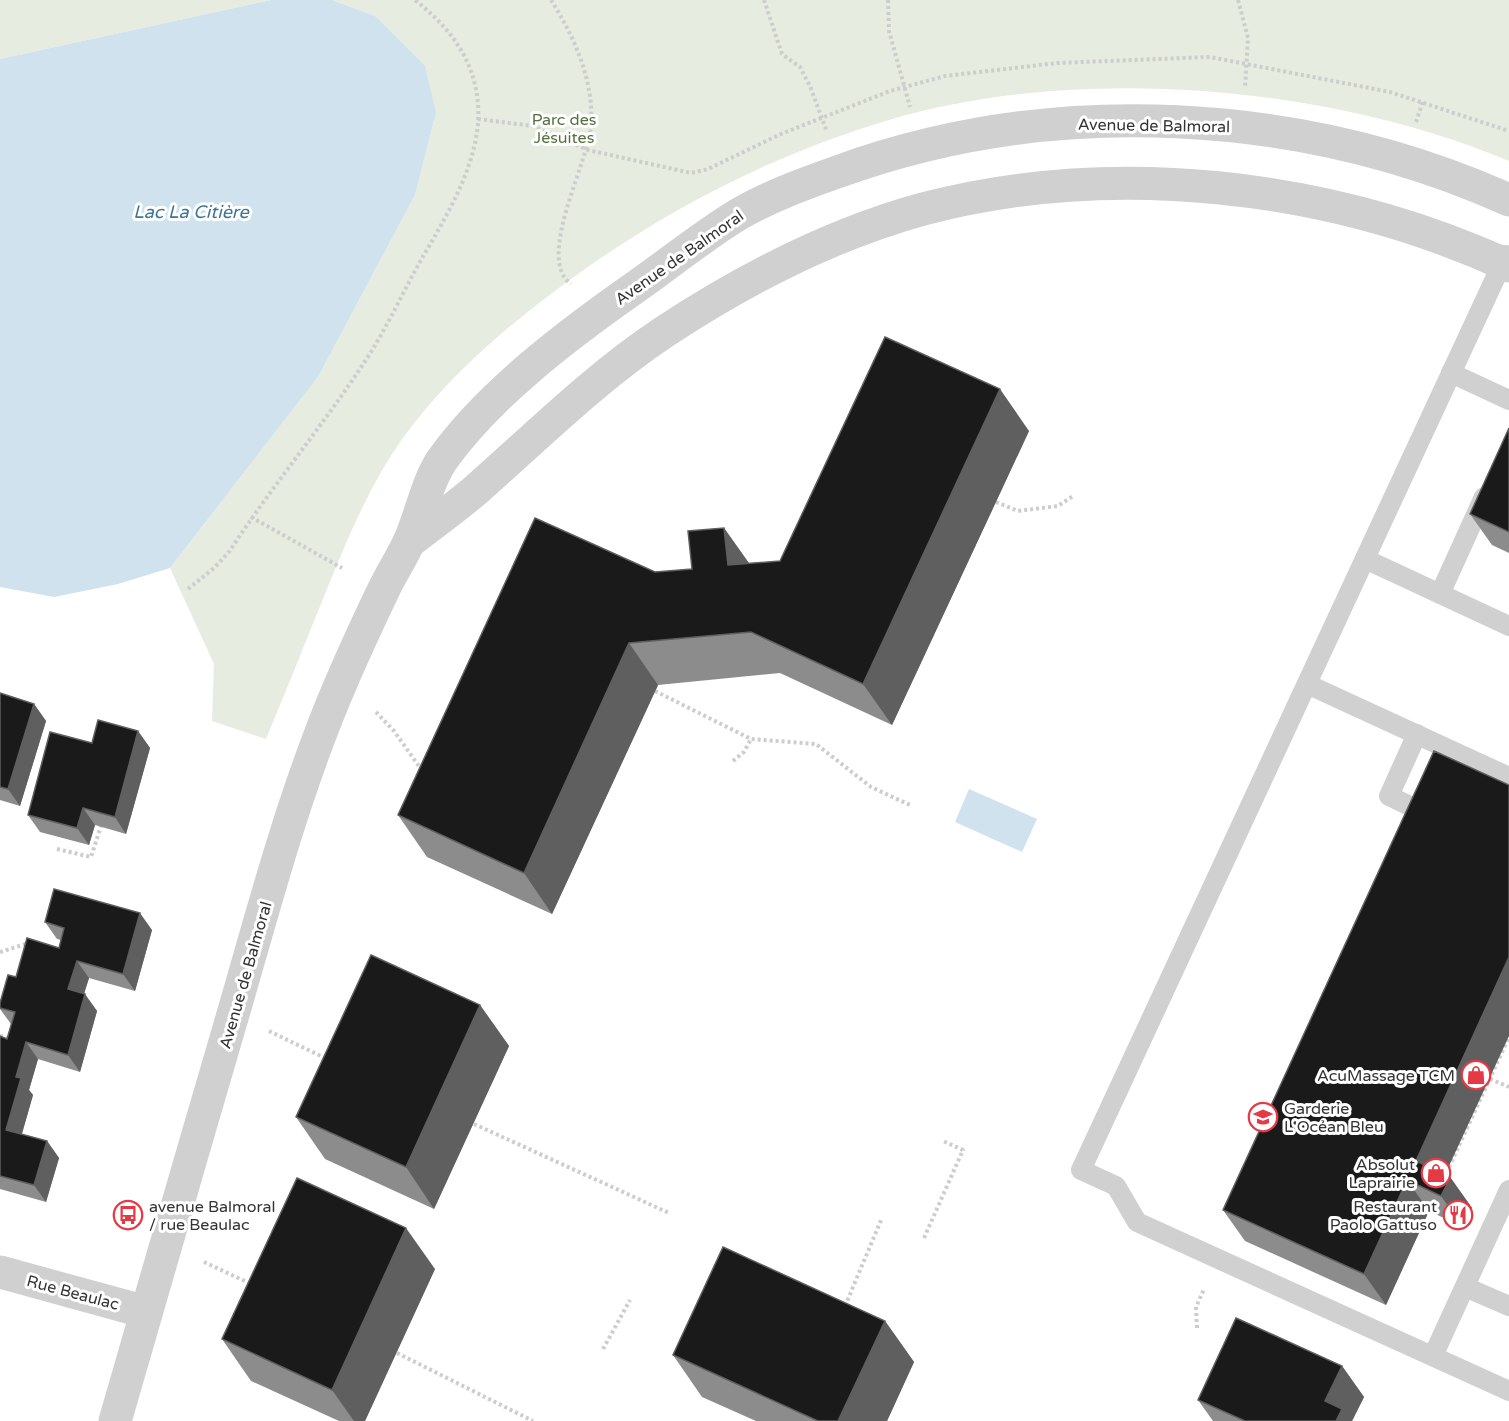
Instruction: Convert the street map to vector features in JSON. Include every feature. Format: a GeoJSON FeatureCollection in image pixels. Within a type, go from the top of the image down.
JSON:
{"type":"FeatureCollection","features":[{"type":"Feature","properties":{"kind":"street","name":"Avenue de Balmoral"},"geometry":{"type":"LineString","coordinates":[[116,1421],[300,791],[332,703],[386,584],[409,542],[438,466],[453,446],[516,380],[596,315],[740,213],[809,182],[897,152],[963,136],[1050,125],[1150,122],[1234,126],[1367,151],[1441,173],[1509,200]]}},
{"type":"Feature","properties":{"kind":"street","name":"Avenue de Balmoral"},"geometry":{"type":"LineString","coordinates":[[409,542],[473,492],[598,380],[664,332],[739,286],[774,269],[865,229],[922,210],[1024,190],[1086,185],[1234,188],[1280,196],[1372,218],[1507,259]]}},
{"type":"Feature","properties":{"kind":"street","name":"Rue Beaulac"},"geometry":{"type":"LineString","coordinates":[[0,1272],[146,1312]]}},
{"type":"Feature","properties":{"kind":"lane"},"geometry":{"type":"LineString","coordinates":[[1507,259],[1451,373],[1081,1170],[1116,1186],[1137,1222],[1509,1391]]}},
{"type":"Feature","properties":{"kind":"lane"},"geometry":{"type":"LineString","coordinates":[[1451,373],[1509,400]]}},
{"type":"Feature","properties":{"kind":"lane"},"geometry":{"type":"LineString","coordinates":[[1440,594],[1494,475]]}},
{"type":"Feature","properties":{"kind":"lane"},"geometry":{"type":"LineString","coordinates":[[1365,559],[1509,627]]}},
{"type":"Feature","properties":{"kind":"lane"},"geometry":{"type":"LineString","coordinates":[[1307,684],[1509,777]]}},
{"type":"Feature","properties":{"kind":"lane"},"geometry":{"type":"LineString","coordinates":[[1417,734],[1389,796],[1438,819]]}},
{"type":"Feature","properties":{"kind":"lane"},"geometry":{"type":"LineString","coordinates":[[1433,1356],[1509,1190]]}},
{"type":"Feature","properties":{"kind":"lane"},"geometry":{"type":"LineString","coordinates":[[1465,1287],[1509,1306]]}},
{"type":"Feature","properties":{"kind":"path"},"geometry":{"type":"LineString","coordinates":[[188,589],[214,568],[372,350],[441,226],[462,181],[476,139],[478,119],[479,106],[473,71],[458,43],[433,15],[415,0]]}},
{"type":"Feature","properties":{"kind":"path"},"geometry":{"type":"LineString","coordinates":[[551,0],[579,57],[591,96],[588,150],[557,245],[557,265],[572,285]]}},
{"type":"Feature","properties":{"kind":"path"},"geometry":{"type":"LineString","coordinates":[[764,0],[782,54],[800,67],[810,86],[830,140]]}},
{"type":"Feature","properties":{"kind":"path"},"geometry":{"type":"LineString","coordinates":[[888,0],[889,31],[913,114]]}},
{"type":"Feature","properties":{"kind":"path"},"geometry":{"type":"LineString","coordinates":[[1238,0],[1248,38],[1244,94]]}},
{"type":"Feature","properties":{"kind":"path"},"geometry":{"type":"LineString","coordinates":[[1414,128],[1423,101]]}},
{"type":"Feature","properties":{"kind":"path"},"geometry":{"type":"LineString","coordinates":[[478,119],[532,126],[588,150]]}},
{"type":"Feature","properties":{"kind":"path"},"geometry":{"type":"LineString","coordinates":[[996,502],[1018,511],[1058,506],[1073,496]]}},
{"type":"Feature","properties":{"kind":"path"},"geometry":{"type":"LineString","coordinates":[[251,517],[342,568]]}},
{"type":"Feature","properties":{"kind":"path"},"geometry":{"type":"LineString","coordinates":[[655,691],[751,739],[816,744],[871,787],[912,806]]}},
{"type":"Feature","properties":{"kind":"path"},"geometry":{"type":"LineString","coordinates":[[376,712],[394,731],[421,771],[430,776]]}},
{"type":"Feature","properties":{"kind":"path"},"geometry":{"type":"LineString","coordinates":[[733,761],[744,752],[751,739]]}},
{"type":"Feature","properties":{"kind":"path"},"geometry":{"type":"LineString","coordinates":[[57,849],[91,858],[101,826]]}},
{"type":"Feature","properties":{"kind":"path"},"geometry":{"type":"LineString","coordinates":[[0,952],[27,942],[36,945]]}},
{"type":"Feature","properties":{"kind":"path"},"geometry":{"type":"LineString","coordinates":[[269,1031],[332,1061]]}},
{"type":"Feature","properties":{"kind":"path"},"geometry":{"type":"LineString","coordinates":[[0,1036],[16,1040]]}},
{"type":"Feature","properties":{"kind":"path"},"geometry":{"type":"LineString","coordinates":[[1442,1183],[1509,1037]]}},
{"type":"Feature","properties":{"kind":"path"},"geometry":{"type":"LineString","coordinates":[[1490,1078],[1509,1087]]}},
{"type":"Feature","properties":{"kind":"path"},"geometry":{"type":"LineString","coordinates":[[474,1124],[669,1213]]}},
{"type":"Feature","properties":{"kind":"path"},"geometry":{"type":"LineString","coordinates":[[924,1238],[963,1150],[943,1141]]}},
{"type":"Feature","properties":{"kind":"path"},"geometry":{"type":"LineString","coordinates":[[844,1307],[882,1218]]}},
{"type":"Feature","properties":{"kind":"path"},"geometry":{"type":"LineString","coordinates":[[201,1261],[255,1286]]}},
{"type":"Feature","properties":{"kind":"path"},"geometry":{"type":"LineString","coordinates":[[603,1349],[630,1300]]}},
{"type":"Feature","properties":{"kind":"path"},"geometry":{"type":"LineString","coordinates":[[397,1353],[533,1421]]}},
{"type":"Feature","properties":{"kind":"green space"},"geometry":{"type":"Polygon","coordinates":[[[0,0],[271,0],[0,59],[0,0]]]}},
{"type":"Feature","properties":{"kind":"green space","name":"Parc des Jésuites"},"geometry":{"type":"Polygon","coordinates":[[[332,0],[1509,0],[1509,161],[1438,135],[1363,115],[1283,100],[1202,91],[1120,88],[1040,92],[962,103],[889,120],[811,147],[736,179],[629,239],[570,279],[499,336],[434,399],[387,462],[353,527],[266,739],[212,721],[214,664],[170,568],[318,377],[415,195],[436,113],[375,16],[332,0]]]}},
{"type":"Feature","properties":{"kind":"water","name":"Lac La Citière"},"geometry":{"type":"Polygon","coordinates":[[[271,0],[332,0],[375,16],[425,66],[436,113],[415,195],[318,377],[170,568],[118,584],[54,597],[0,587],[0,59],[271,0]]]}},
{"type":"Feature","properties":{"kind":"water"},"geometry":{"type":"Polygon","coordinates":[[[969,789],[1037,819],[1022,852],[955,822],[969,789]]]}},
{"type":"Feature","properties":{"kind":"building"},"geometry":{"type":"Polygon","coordinates":[[[885,337],[1000,389],[863,684],[751,632],[629,643],[524,873],[398,815],[535,518],[655,572],[692,569],[688,531],[724,528],[728,565],[780,561],[885,337]]]}},
{"type":"Feature","properties":{"kind":"building"},"geometry":{"type":"Polygon","coordinates":[[[1509,428],[1509,532],[1470,514],[1509,428]]]}},
{"type":"Feature","properties":{"kind":"building"},"geometry":{"type":"Polygon","coordinates":[[[0,693],[34,704],[8,789],[0,787],[0,693]]]}},
{"type":"Feature","properties":{"kind":"building"},"geometry":{"type":"Polygon","coordinates":[[[98,720],[138,731],[115,817],[83,808],[77,828],[28,815],[50,732],[92,743],[98,720]]]}},
{"type":"Feature","properties":{"kind":"building"},"geometry":{"type":"Polygon","coordinates":[[[1434,751],[1509,785],[1509,957],[1416,1161],[1450,1177],[1446,1186],[1441,1196],[1407,1180],[1364,1274],[1223,1210],[1434,751]]]}},
{"type":"Feature","properties":{"kind":"building"},"geometry":{"type":"Polygon","coordinates":[[[54,889],[140,913],[123,974],[77,961],[68,989],[85,994],[68,1055],[26,1042],[16,1077],[21,1078],[6,1130],[47,1141],[34,1185],[0,1176],[0,1036],[7,1039],[15,1012],[0,1008],[0,1003],[8,975],[16,977],[27,938],[59,948],[64,928],[45,922],[54,889]]]}},
{"type":"Feature","properties":{"kind":"building"},"geometry":{"type":"Polygon","coordinates":[[[371,955],[480,1005],[406,1167],[296,1117],[371,955]]]}},
{"type":"Feature","properties":{"kind":"building"},"geometry":{"type":"Polygon","coordinates":[[[297,1178],[406,1228],[332,1390],[222,1339],[297,1178]]]}},
{"type":"Feature","properties":{"kind":"building"},"geometry":{"type":"Polygon","coordinates":[[[723,1247],[885,1321],[838,1421],[818,1421],[673,1355],[723,1247]]]}},
{"type":"Feature","properties":{"kind":"building"},"geometry":{"type":"Polygon","coordinates":[[[1236,1318],[1342,1366],[1325,1401],[1342,1409],[1336,1421],[1245,1421],[1198,1400],[1236,1318]]]}},
{"type":"Feature","properties":{"kind":"place","name":"AcuMassage TCM"},"geometry":{"type":"Point","coordinates":[1476,1075]}},
{"type":"Feature","properties":{"kind":"place","name":"Garderie L'Océan Bleu"},"geometry":{"type":"Point","coordinates":[1263,1117]}},
{"type":"Feature","properties":{"kind":"place","name":"Absolut Laprairie"},"geometry":{"type":"Point","coordinates":[1436,1173]}},
{"type":"Feature","properties":{"kind":"place","name":"avenue Balmoral / rue Beaulac"},"geometry":{"type":"Point","coordinates":[128,1215]}},
{"type":"Feature","properties":{"kind":"place","name":"Restaurant Paolo Gattuso"},"geometry":{"type":"Point","coordinates":[1458,1215]}}]}
